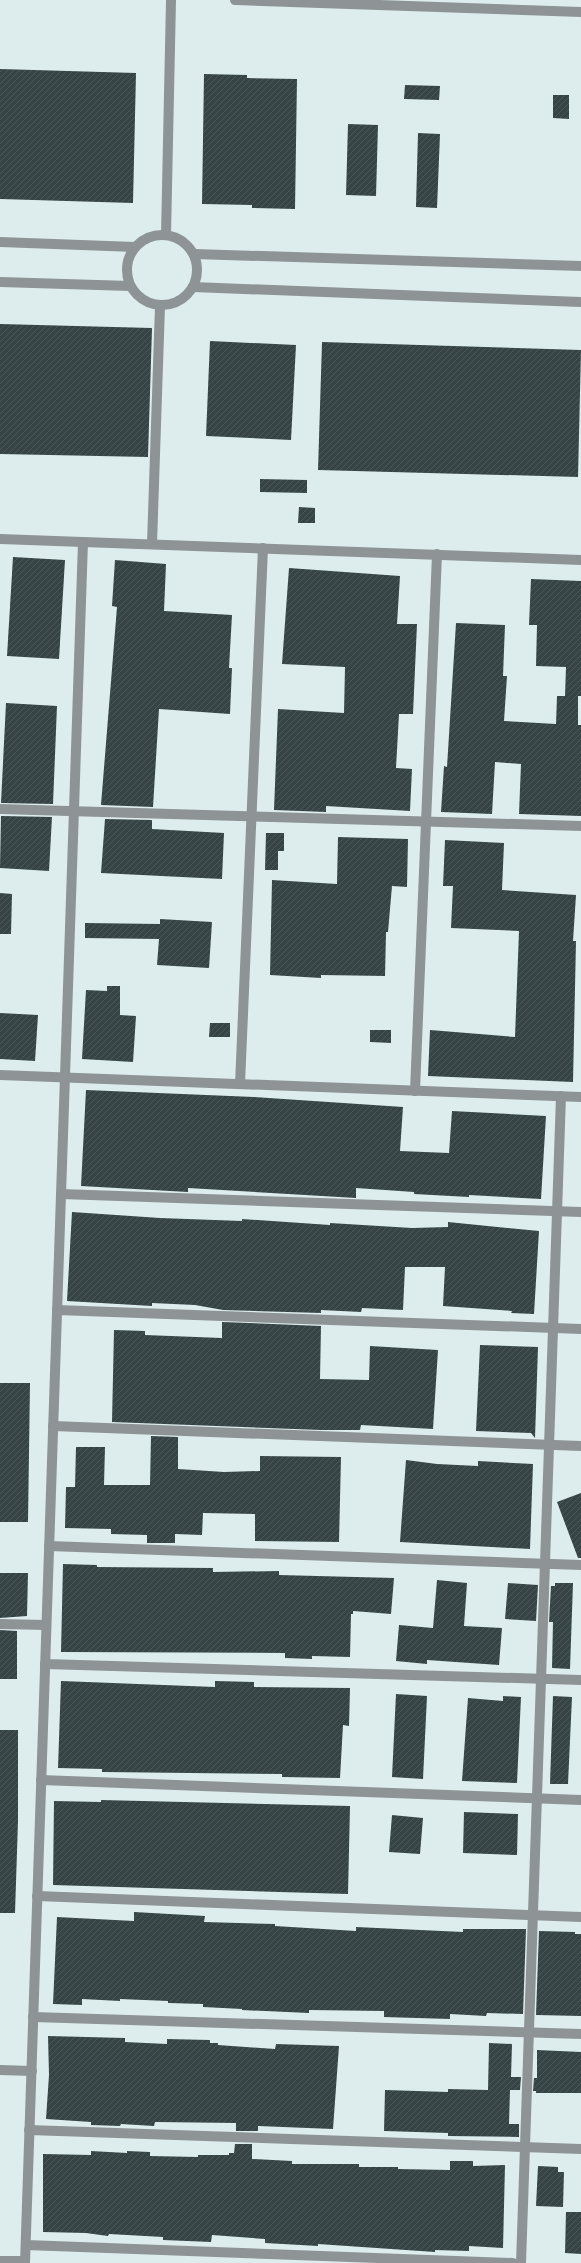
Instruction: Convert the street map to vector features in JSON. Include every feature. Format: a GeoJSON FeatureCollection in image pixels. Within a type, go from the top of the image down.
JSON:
{"type":"FeatureCollection","features":[{"type":"Feature","properties":{"kind":"street"},"geometry":{"type":"LineString","coordinates":[[166,235],[171,0]]}},
{"type":"Feature","properties":{"kind":"street"},"geometry":{"type":"LineString","coordinates":[[235,0],[581,12]]}},
{"type":"Feature","properties":{"kind":"street"},"geometry":{"type":"LineString","coordinates":[[166,235],[177,238],[194,254],[197,265],[197,276],[193,287],[179,301],[160,306],[148,303],[138,296],[130,286],[127,272],[128,259],[135,247],[149,238],[166,235]]}},
{"type":"Feature","properties":{"kind":"street"},"geometry":{"type":"LineString","coordinates":[[0,242],[135,247]]}},
{"type":"Feature","properties":{"kind":"street"},"geometry":{"type":"LineString","coordinates":[[194,254],[581,266]]}},
{"type":"Feature","properties":{"kind":"street"},"geometry":{"type":"LineString","coordinates":[[0,282],[130,286]]}},
{"type":"Feature","properties":{"kind":"street"},"geometry":{"type":"LineString","coordinates":[[193,287],[581,302]]}},
{"type":"Feature","properties":{"kind":"street"},"geometry":{"type":"LineString","coordinates":[[152,544],[160,306]]}},
{"type":"Feature","properties":{"kind":"street"},"geometry":{"type":"LineString","coordinates":[[0,539],[581,560]]}},
{"type":"Feature","properties":{"kind":"street"},"geometry":{"type":"LineString","coordinates":[[0,2261],[25,2262],[26,2245],[83,542]]}},
{"type":"Feature","properties":{"kind":"street"},"geometry":{"type":"LineString","coordinates":[[240,1084],[263,548]]}},
{"type":"Feature","properties":{"kind":"street"},"geometry":{"type":"LineString","coordinates":[[414,1090],[438,554]]}},
{"type":"Feature","properties":{"kind":"street"},"geometry":{"type":"LineString","coordinates":[[0,809],[581,826]]}},
{"type":"Feature","properties":{"kind":"street"},"geometry":{"type":"LineString","coordinates":[[0,1075],[581,1097]]}},
{"type":"Feature","properties":{"kind":"street"},"geometry":{"type":"LineString","coordinates":[[522,2263],[562,1096]]}},
{"type":"Feature","properties":{"kind":"street"},"geometry":{"type":"LineString","coordinates":[[61,1194],[581,1212]]}},
{"type":"Feature","properties":{"kind":"street"},"geometry":{"type":"LineString","coordinates":[[57,1310],[581,1330]]}},
{"type":"Feature","properties":{"kind":"street"},"geometry":{"type":"LineString","coordinates":[[53,1426],[581,1446]]}},
{"type":"Feature","properties":{"kind":"street"},"geometry":{"type":"LineString","coordinates":[[49,1546],[581,1565]]}},
{"type":"Feature","properties":{"kind":"street"},"geometry":{"type":"LineString","coordinates":[[0,1624],[46,1625]]}},
{"type":"Feature","properties":{"kind":"street"},"geometry":{"type":"LineString","coordinates":[[45,1664],[581,1680]]}},
{"type":"Feature","properties":{"kind":"street"},"geometry":{"type":"LineString","coordinates":[[41,1780],[581,1800]]}},
{"type":"Feature","properties":{"kind":"street"},"geometry":{"type":"LineString","coordinates":[[38,1896],[581,1917]]}},
{"type":"Feature","properties":{"kind":"street"},"geometry":{"type":"LineString","coordinates":[[33,2017],[581,2034]]}},
{"type":"Feature","properties":{"kind":"street"},"geometry":{"type":"LineString","coordinates":[[0,2070],[32,2071]]}},
{"type":"Feature","properties":{"kind":"street"},"geometry":{"type":"LineString","coordinates":[[29,2130],[581,2149]]}},
{"type":"Feature","properties":{"kind":"street"},"geometry":{"type":"LineString","coordinates":[[26,2245],[513,2263]]}},
{"type":"Feature","properties":{"kind":"building"},"geometry":{"type":"Polygon","coordinates":[[[0,69],[136,73],[133,203],[0,199],[0,69]]]}},
{"type":"Feature","properties":{"kind":"building"},"geometry":{"type":"Polygon","coordinates":[[[204,74],[247,75],[247,78],[297,79],[295,209],[252,208],[252,205],[202,204],[204,74]]]}},
{"type":"Feature","properties":{"kind":"building"},"geometry":{"type":"Polygon","coordinates":[[[405,85],[440,86],[439,100],[404,99],[405,85]]]}},
{"type":"Feature","properties":{"kind":"building"},"geometry":{"type":"Polygon","coordinates":[[[553,95],[569,95],[569,119],[553,118],[553,95]]]}},
{"type":"Feature","properties":{"kind":"building"},"geometry":{"type":"Polygon","coordinates":[[[348,124],[378,125],[376,196],[346,195],[348,124]]]}},
{"type":"Feature","properties":{"kind":"building"},"geometry":{"type":"Polygon","coordinates":[[[418,133],[440,134],[437,208],[416,207],[418,133]]]}},
{"type":"Feature","properties":{"kind":"building"},"geometry":{"type":"Polygon","coordinates":[[[0,324],[152,328],[148,457],[0,454],[0,324]]]}},
{"type":"Feature","properties":{"kind":"building"},"geometry":{"type":"Polygon","coordinates":[[[210,341],[296,345],[291,440],[206,436],[210,341]]]}},
{"type":"Feature","properties":{"kind":"building"},"geometry":{"type":"Polygon","coordinates":[[[322,342],[581,350],[578,477],[318,470],[322,342]]]}},
{"type":"Feature","properties":{"kind":"building"},"geometry":{"type":"Polygon","coordinates":[[[260,479],[307,480],[307,493],[260,492],[260,479]]]}},
{"type":"Feature","properties":{"kind":"building"},"geometry":{"type":"Polygon","coordinates":[[[299,507],[315,508],[315,523],[298,523],[299,507]]]}},
{"type":"Feature","properties":{"kind":"building"},"geometry":{"type":"Polygon","coordinates":[[[13,557],[65,560],[59,659],[7,656],[13,557]]]}},
{"type":"Feature","properties":{"kind":"building"},"geometry":{"type":"Polygon","coordinates":[[[115,560],[166,564],[164,611],[232,615],[229,668],[232,668],[230,714],[159,709],[153,807],[101,805],[117,607],[112,606],[115,560]]]}},
{"type":"Feature","properties":{"kind":"building"},"geometry":{"type":"Polygon","coordinates":[[[289,568],[400,576],[397,624],[417,624],[413,714],[399,714],[396,768],[412,769],[410,811],[326,806],[326,812],[274,810],[278,709],[344,713],[345,667],[282,664],[289,568]]]}},
{"type":"Feature","properties":{"kind":"building"},"geometry":{"type":"Polygon","coordinates":[[[531,579],[581,581],[581,696],[578,696],[578,725],[581,725],[581,816],[519,814],[521,764],[495,762],[492,814],[441,812],[444,766],[447,767],[456,623],[505,625],[503,676],[507,676],[504,721],[556,724],[557,696],[565,696],[566,667],[536,666],[537,625],[529,625],[531,579]]]}},
{"type":"Feature","properties":{"kind":"building"},"geometry":{"type":"Polygon","coordinates":[[[6,703],[57,706],[53,804],[1,803],[6,703]]]}},
{"type":"Feature","properties":{"kind":"building"},"geometry":{"type":"Polygon","coordinates":[[[1,816],[52,817],[49,871],[0,868],[1,816]]]}},
{"type":"Feature","properties":{"kind":"building"},"geometry":{"type":"Polygon","coordinates":[[[105,819],[152,820],[152,829],[224,833],[222,879],[101,873],[105,819]]]}},
{"type":"Feature","properties":{"kind":"building"},"geometry":{"type":"Polygon","coordinates":[[[266,833],[284,833],[284,851],[278,851],[278,870],[265,870],[266,833]]]}},
{"type":"Feature","properties":{"kind":"building"},"geometry":{"type":"Polygon","coordinates":[[[338,837],[408,839],[407,887],[392,886],[388,932],[386,932],[385,976],[321,975],[321,978],[270,975],[272,880],[337,884],[338,837]]]}},
{"type":"Feature","properties":{"kind":"building"},"geometry":{"type":"Polygon","coordinates":[[[445,840],[504,843],[502,890],[576,895],[573,941],[576,941],[573,1082],[428,1076],[430,1030],[515,1037],[519,931],[451,928],[453,886],[443,886],[445,840]]]}},
{"type":"Feature","properties":{"kind":"building"},"geometry":{"type":"Polygon","coordinates":[[[0,893],[12,894],[11,934],[0,934],[0,893]]]}},
{"type":"Feature","properties":{"kind":"building"},"geometry":{"type":"Polygon","coordinates":[[[160,919],[212,922],[209,968],[157,965],[159,939],[85,938],[85,923],[160,924],[160,919]]]}},
{"type":"Feature","properties":{"kind":"building"},"geometry":{"type":"Polygon","coordinates":[[[107,986],[120,986],[120,1015],[136,1016],[133,1062],[82,1059],[86,990],[107,991],[107,986]]]}},
{"type":"Feature","properties":{"kind":"building"},"geometry":{"type":"Polygon","coordinates":[[[0,1013],[38,1015],[35,1061],[0,1059],[0,1013]]]}},
{"type":"Feature","properties":{"kind":"building"},"geometry":{"type":"Polygon","coordinates":[[[210,1023],[230,1023],[230,1037],[209,1037],[210,1023]]]}},
{"type":"Feature","properties":{"kind":"building"},"geometry":{"type":"Polygon","coordinates":[[[370,1030],[391,1030],[391,1043],[370,1042],[370,1030]]]}},
{"type":"Feature","properties":{"kind":"building"},"geometry":{"type":"Polygon","coordinates":[[[86,1090],[254,1097],[403,1107],[400,1151],[449,1153],[452,1111],[546,1116],[541,1199],[414,1194],[414,1192],[356,1188],[356,1198],[188,1188],[188,1192],[81,1186],[86,1090]]]}},
{"type":"Feature","properties":{"kind":"building"},"geometry":{"type":"Polygon","coordinates":[[[72,1212],[160,1218],[242,1221],[242,1219],[330,1225],[330,1223],[412,1228],[448,1227],[448,1222],[539,1231],[534,1314],[443,1306],[445,1267],[405,1267],[403,1310],[362,1308],[361,1312],[321,1310],[321,1313],[223,1310],[195,1305],[152,1303],[152,1306],[67,1301],[72,1212]]]}},
{"type":"Feature","properties":{"kind":"building"},"geometry":{"type":"Polygon","coordinates":[[[222,1322],[321,1326],[320,1379],[369,1380],[370,1346],[438,1350],[433,1429],[361,1425],[360,1430],[321,1430],[112,1422],[114,1330],[145,1331],[145,1335],[222,1338],[222,1322]]]}},
{"type":"Feature","properties":{"kind":"building"},"geometry":{"type":"Polygon","coordinates":[[[480,1345],[538,1347],[535,1438],[531,1433],[476,1431],[480,1345]]]}},
{"type":"Feature","properties":{"kind":"building"},"geometry":{"type":"Polygon","coordinates":[[[0,1383],[30,1383],[28,1522],[0,1522],[0,1383]]]}},
{"type":"Feature","properties":{"kind":"building"},"geometry":{"type":"Polygon","coordinates":[[[151,1436],[178,1437],[178,1469],[224,1472],[260,1471],[260,1456],[341,1457],[339,1542],[255,1541],[255,1514],[203,1513],[202,1535],[175,1534],[175,1543],[147,1543],[147,1535],[111,1534],[111,1529],[65,1528],[66,1487],[75,1487],[76,1447],[105,1447],[104,1485],[150,1485],[151,1436]]]}},
{"type":"Feature","properties":{"kind":"building"},"geometry":{"type":"Polygon","coordinates":[[[406,1460],[437,1464],[478,1466],[478,1461],[533,1464],[530,1549],[400,1542],[406,1460]]]}},
{"type":"Feature","properties":{"kind":"building"},"geometry":{"type":"Polygon","coordinates":[[[581,1493],[581,1558],[578,1558],[557,1502],[581,1493]]]}},
{"type":"Feature","properties":{"kind":"building"},"geometry":{"type":"Polygon","coordinates":[[[63,1564],[97,1565],[97,1567],[213,1568],[213,1572],[279,1571],[279,1575],[394,1578],[391,1614],[353,1611],[353,1614],[351,1614],[350,1657],[312,1656],[312,1659],[285,1658],[285,1653],[61,1652],[63,1564]]]}},
{"type":"Feature","properties":{"kind":"building"},"geometry":{"type":"Polygon","coordinates":[[[0,1573],[28,1573],[27,1616],[0,1618],[0,1573]]]}},
{"type":"Feature","properties":{"kind":"building"},"geometry":{"type":"Polygon","coordinates":[[[437,1580],[467,1583],[464,1626],[502,1628],[499,1665],[427,1660],[427,1664],[396,1661],[399,1625],[433,1628],[437,1580]]]}},
{"type":"Feature","properties":{"kind":"building"},"geometry":{"type":"Polygon","coordinates":[[[508,1583],[538,1585],[536,1621],[505,1619],[508,1583]]]}},
{"type":"Feature","properties":{"kind":"building"},"geometry":{"type":"Polygon","coordinates":[[[555,1583],[573,1583],[570,1669],[552,1668],[553,1622],[549,1622],[551,1586],[555,1586],[555,1583]]]}},
{"type":"Feature","properties":{"kind":"building"},"geometry":{"type":"Polygon","coordinates":[[[0,1630],[17,1631],[17,1679],[0,1679],[0,1630]]]}},
{"type":"Feature","properties":{"kind":"building"},"geometry":{"type":"Polygon","coordinates":[[[61,1681],[215,1687],[215,1681],[254,1682],[254,1687],[350,1688],[349,1726],[343,1725],[340,1778],[282,1777],[282,1774],[102,1772],[102,1769],[58,1768],[61,1681]]]}},
{"type":"Feature","properties":{"kind":"building"},"geometry":{"type":"Polygon","coordinates":[[[396,1694],[427,1696],[423,1779],[392,1777],[396,1694]]]}},
{"type":"Feature","properties":{"kind":"building"},"geometry":{"type":"Polygon","coordinates":[[[503,1696],[521,1697],[517,1783],[462,1781],[468,1698],[503,1701],[503,1696]]]}},
{"type":"Feature","properties":{"kind":"building"},"geometry":{"type":"Polygon","coordinates":[[[553,1696],[572,1697],[568,1784],[550,1784],[553,1696]]]}},
{"type":"Feature","properties":{"kind":"building"},"geometry":{"type":"Polygon","coordinates":[[[0,1730],[18,1730],[18,1821],[15,1913],[0,1913],[0,1730]]]}},
{"type":"Feature","properties":{"kind":"building"},"geometry":{"type":"Polygon","coordinates":[[[101,1800],[350,1806],[348,1894],[53,1885],[54,1801],[101,1802],[101,1800]]]}},
{"type":"Feature","properties":{"kind":"building"},"geometry":{"type":"Polygon","coordinates":[[[464,1812],[518,1814],[517,1855],[463,1853],[464,1812]]]}},
{"type":"Feature","properties":{"kind":"building"},"geometry":{"type":"Polygon","coordinates":[[[392,1815],[423,1818],[420,1854],[389,1852],[392,1815]]]}},
{"type":"Feature","properties":{"kind":"building"},"geometry":{"type":"Polygon","coordinates":[[[134,1912],[205,1916],[204,1922],[275,1924],[275,1926],[356,1931],[356,1927],[463,1932],[463,1929],[526,1929],[523,2014],[487,2013],[486,2016],[450,2014],[450,2019],[384,2017],[384,2011],[309,2010],[309,2013],[242,2010],[203,2007],[203,2004],[120,1999],[120,2001],[82,1999],[82,2005],[53,2004],[57,1917],[134,1921],[134,1912]]]}},
{"type":"Feature","properties":{"kind":"building"},"geometry":{"type":"Polygon","coordinates":[[[539,1931],[575,1932],[575,1934],[581,1934],[581,2016],[536,2015],[539,1931]]]}},
{"type":"Feature","properties":{"kind":"building"},"geometry":{"type":"Polygon","coordinates":[[[48,2036],[125,2038],[125,2042],[167,2044],[167,2039],[210,2040],[210,2043],[218,2043],[218,2045],[275,2049],[276,2044],[339,2046],[333,2129],[258,2126],[258,2131],[236,2131],[236,2123],[155,2122],[154,2126],[121,2124],[120,2126],[91,2125],[91,2122],[46,2119],[49,2075],[48,2036]]]}},
{"type":"Feature","properties":{"kind":"building"},"geometry":{"type":"Polygon","coordinates":[[[489,2043],[512,2044],[511,2077],[521,2077],[520,2090],[510,2090],[509,2124],[519,2124],[519,2137],[448,2136],[448,2133],[384,2131],[385,2090],[448,2092],[448,2089],[488,2090],[489,2043]]]}},
{"type":"Feature","properties":{"kind":"building"},"geometry":{"type":"Polygon","coordinates":[[[537,2050],[581,2052],[581,2093],[536,2093],[536,2091],[533,2091],[534,2078],[537,2078],[537,2050]]]}},
{"type":"Feature","properties":{"kind":"building"},"geometry":{"type":"Polygon","coordinates":[[[235,2144],[252,2144],[252,2159],[292,2161],[292,2164],[359,2164],[359,2167],[398,2167],[398,2169],[450,2170],[450,2161],[473,2161],[473,2166],[505,2165],[503,2248],[469,2246],[469,2251],[435,2250],[435,2252],[318,2244],[318,2246],[265,2243],[265,2239],[212,2235],[211,2242],[163,2240],[163,2237],[109,2234],[108,2236],[86,2233],[43,2232],[43,2154],[91,2155],[91,2151],[127,2153],[127,2151],[150,2152],[150,2156],[198,2157],[198,2155],[229,2155],[229,2153],[234,2153],[235,2144]]]}},
{"type":"Feature","properties":{"kind":"building"},"geometry":{"type":"Polygon","coordinates":[[[538,2166],[558,2167],[558,2172],[564,2172],[563,2207],[536,2206],[538,2166]]]}},
{"type":"Feature","properties":{"kind":"building"},"geometry":{"type":"Polygon","coordinates":[[[566,2212],[581,2212],[581,2254],[565,2253],[566,2212]]]}}]}
